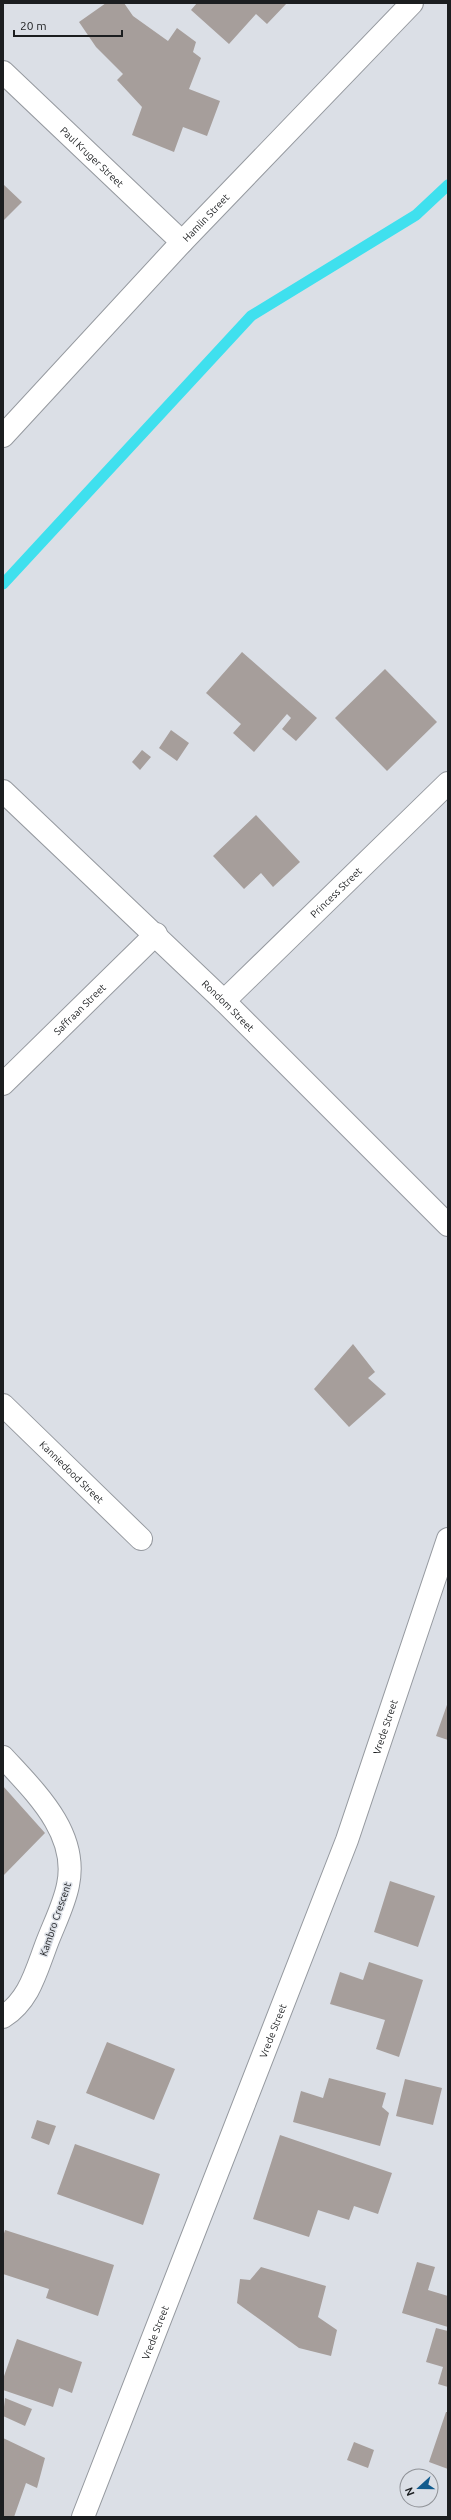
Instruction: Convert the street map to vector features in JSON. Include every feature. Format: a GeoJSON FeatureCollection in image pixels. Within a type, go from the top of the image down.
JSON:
{"type":"FeatureCollection","features":[{"type":"Feature","properties":{"kind":"street","name":"Hamlin Street"},"geometry":{"type":"LineString","coordinates":[[3,436],[182,242],[412,3]]}},
{"type":"Feature","properties":{"kind":"street","name":"Paul Kruger Street"},"geometry":{"type":"LineString","coordinates":[[3,72],[182,242]]}},
{"type":"Feature","properties":{"kind":"street","name":"Princess Street"},"geometry":{"type":"LineString","coordinates":[[224,1001],[448,783]]}},
{"type":"Feature","properties":{"kind":"street","name":"Rondom Street"},"geometry":{"type":"LineString","coordinates":[[3,791],[156,934],[448,1226]]}},
{"type":"Feature","properties":{"kind":"street","name":"Saffraan Street"},"geometry":{"type":"LineString","coordinates":[[3,1084],[156,934]]}},
{"type":"Feature","properties":{"kind":"street","name":"Kanniedood Street"},"geometry":{"type":"LineString","coordinates":[[3,1405],[141,1539]]}},
{"type":"Feature","properties":{"kind":"street","name":"Vrede Street"},"geometry":{"type":"LineString","coordinates":[[83,2517],[347,1840],[448,1539]]}},
{"type":"Feature","properties":{"kind":"street","name":"Kambro Crescent"},"geometry":{"type":"LineString","coordinates":[[3,1757],[41,1799],[52,1814],[65,1842],[70,1861],[68,1885],[30,1989],[13,2010],[3,2017]]}},
{"type":"Feature","properties":{"kind":"building"},"geometry":{"type":"Polygon","coordinates":[[[106,3],[124,3],[133,16],[168,41],[177,28],[196,42],[193,52],[201,58],[189,89],[220,101],[207,136],[183,127],[174,152],[132,135],[142,107],[117,80],[123,74],[96,47],[79,22],[106,3]]]}},
{"type":"Feature","properties":{"kind":"building"},"geometry":{"type":"Polygon","coordinates":[[[197,3],[287,3],[267,24],[256,14],[229,44],[191,10],[197,3]]]}},
{"type":"Feature","properties":{"kind":"building"},"geometry":{"type":"Polygon","coordinates":[[[3,184],[22,202],[3,221],[3,184]]]}},
{"type":"Feature","properties":{"kind":"building"},"geometry":{"type":"Polygon","coordinates":[[[242,652],[317,718],[296,741],[282,729],[291,718],[287,714],[254,752],[233,733],[241,724],[206,693],[242,652]]]}},
{"type":"Feature","properties":{"kind":"building"},"geometry":{"type":"Polygon","coordinates":[[[385,669],[437,722],[387,771],[335,718],[385,669]]]}},
{"type":"Feature","properties":{"kind":"building"},"geometry":{"type":"Polygon","coordinates":[[[171,730],[189,743],[177,761],[159,748],[171,730]]]}},
{"type":"Feature","properties":{"kind":"building"},"geometry":{"type":"Polygon","coordinates":[[[142,750],[151,757],[140,770],[132,762],[142,750]]]}},
{"type":"Feature","properties":{"kind":"building"},"geometry":{"type":"Polygon","coordinates":[[[256,815],[300,862],[273,887],[261,873],[244,889],[213,856],[256,815]]]}},
{"type":"Feature","properties":{"kind":"building"},"geometry":{"type":"Polygon","coordinates":[[[353,1344],[375,1372],[368,1378],[386,1394],[349,1427],[314,1389],[353,1344]]]}},
{"type":"Feature","properties":{"kind":"building"},"geometry":{"type":"Polygon","coordinates":[[[448,1702],[448,1740],[436,1736],[448,1702]]]}},
{"type":"Feature","properties":{"kind":"building"},"geometry":{"type":"Polygon","coordinates":[[[3,1786],[45,1833],[3,1876],[3,1786]]]}},
{"type":"Feature","properties":{"kind":"building"},"geometry":{"type":"Polygon","coordinates":[[[390,1881],[435,1896],[418,1947],[374,1932],[390,1881]]]}},
{"type":"Feature","properties":{"kind":"building"},"geometry":{"type":"Polygon","coordinates":[[[369,1962],[423,1980],[399,2057],[376,2049],[385,2020],[330,2004],[340,1972],[363,1980],[369,1962]]]}},
{"type":"Feature","properties":{"kind":"building"},"geometry":{"type":"Polygon","coordinates":[[[107,2042],[175,2069],[154,2120],[86,2093],[107,2042]]]}},
{"type":"Feature","properties":{"kind":"building"},"geometry":{"type":"Polygon","coordinates":[[[329,2078],[386,2093],[382,2107],[389,2113],[380,2146],[293,2122],[301,2091],[323,2098],[329,2078]]]}},
{"type":"Feature","properties":{"kind":"building"},"geometry":{"type":"Polygon","coordinates":[[[405,2079],[442,2088],[433,2125],[396,2116],[405,2079]]]}},
{"type":"Feature","properties":{"kind":"building"},"geometry":{"type":"Polygon","coordinates":[[[37,2120],[56,2126],[49,2145],[31,2138],[37,2120]]]}},
{"type":"Feature","properties":{"kind":"building"},"geometry":{"type":"Polygon","coordinates":[[[280,2135],[392,2173],[378,2214],[354,2206],[349,2220],[318,2210],[309,2237],[253,2219],[280,2135]]]}},
{"type":"Feature","properties":{"kind":"building"},"geometry":{"type":"Polygon","coordinates":[[[75,2144],[160,2174],[143,2225],[57,2194],[75,2144]]]}},
{"type":"Feature","properties":{"kind":"building"},"geometry":{"type":"Polygon","coordinates":[[[5,2230],[114,2265],[98,2316],[46,2298],[49,2289],[3,2274],[3,2237],[5,2230]]]}},
{"type":"Feature","properties":{"kind":"building"},"geometry":{"type":"Polygon","coordinates":[[[417,2262],[435,2267],[428,2290],[448,2296],[448,2327],[402,2313],[417,2262]]]}},
{"type":"Feature","properties":{"kind":"building"},"geometry":{"type":"Polygon","coordinates":[[[261,2267],[326,2286],[318,2317],[337,2330],[331,2356],[299,2348],[237,2303],[240,2279],[250,2280],[261,2267]]]}},
{"type":"Feature","properties":{"kind":"building"},"geometry":{"type":"Polygon","coordinates":[[[436,2328],[448,2331],[448,2387],[438,2384],[443,2367],[426,2362],[436,2328]]]}},
{"type":"Feature","properties":{"kind":"building"},"geometry":{"type":"Polygon","coordinates":[[[17,2339],[82,2362],[72,2393],[59,2388],[53,2407],[3,2390],[3,2379],[17,2339]]]}},
{"type":"Feature","properties":{"kind":"building"},"geometry":{"type":"Polygon","coordinates":[[[5,2398],[32,2409],[25,2426],[3,2416],[5,2398]]]}},
{"type":"Feature","properties":{"kind":"building"},"geometry":{"type":"Polygon","coordinates":[[[446,2412],[448,2412],[448,2469],[429,2462],[446,2412]]]}},
{"type":"Feature","properties":{"kind":"building"},"geometry":{"type":"Polygon","coordinates":[[[3,2438],[45,2458],[37,2488],[26,2483],[14,2517],[3,2517],[3,2438]]]}},
{"type":"Feature","properties":{"kind":"building"},"geometry":{"type":"Polygon","coordinates":[[[354,2442],[374,2450],[368,2468],[347,2460],[354,2442]]]}},
{"type":"Feature","properties":{"kind":"waterway"},"geometry":{"type":"LineString","coordinates":[[3,584],[251,316],[416,215],[448,185]]}}]}
